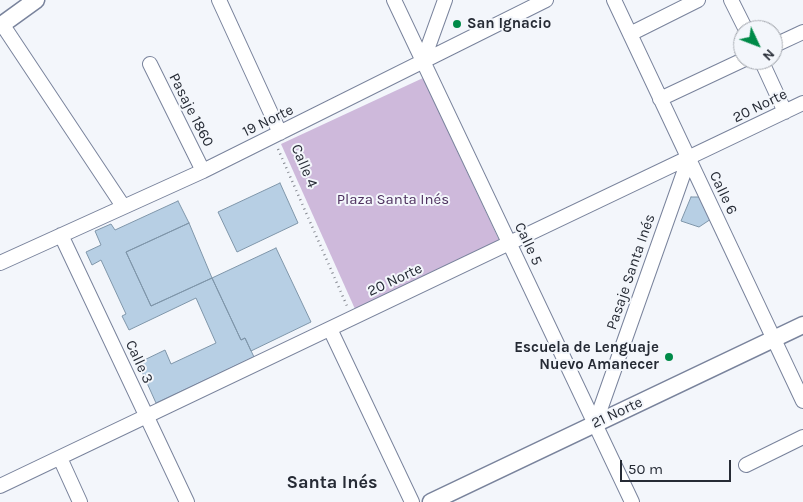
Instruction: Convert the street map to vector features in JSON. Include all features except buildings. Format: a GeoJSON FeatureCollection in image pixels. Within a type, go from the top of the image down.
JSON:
{"type":"FeatureCollection","features":[{"type":"Feature","properties":{"kind":"street"},"geometry":{"type":"LineString","coordinates":[[36,0],[1,25],[123,206]]}},
{"type":"Feature","properties":{"kind":"street","name":"Calle 4"},"geometry":{"type":"LineString","coordinates":[[219,0],[280,133]]}},
{"type":"Feature","properties":{"kind":"street","name":"Calle 5"},"geometry":{"type":"LineString","coordinates":[[394,0],[632,502]]}},
{"type":"Feature","properties":{"kind":"street"},"geometry":{"type":"LineString","coordinates":[[423,62],[445,0]]}},
{"type":"Feature","properties":{"kind":"street","name":"19 Norte"},"geometry":{"type":"LineString","coordinates":[[0,263],[203,171],[546,0]]}},
{"type":"Feature","properties":{"kind":"street","name":"Calle 6"},"geometry":{"type":"LineString","coordinates":[[614,0],[803,400]]}},
{"type":"Feature","properties":{"kind":"street"},"geometry":{"type":"LineString","coordinates":[[630,34],[698,0]]}},
{"type":"Feature","properties":{"kind":"street"},"geometry":{"type":"LineString","coordinates":[[731,0],[741,20]]}},
{"type":"Feature","properties":{"kind":"street"},"geometry":{"type":"LineString","coordinates":[[783,41],[803,32]]}},
{"type":"Feature","properties":{"kind":"street","name":"Pasaje 1860"},"geometry":{"type":"LineString","coordinates":[[150,64],[203,171]]}},
{"type":"Feature","properties":{"kind":"street"},"geometry":{"type":"LineString","coordinates":[[660,99],[733,65]]}},
{"type":"Feature","properties":{"kind":"street"},"geometry":{"type":"LineString","coordinates":[[766,70],[786,112]]}},
{"type":"Feature","properties":{"kind":"street","name":"20 Norte"},"geometry":{"type":"LineString","coordinates":[[0,486],[803,104]]}},
{"type":"Feature","properties":{"kind":"street","name":"Pasaje Santa Inés"},"geometry":{"type":"LineString","coordinates":[[595,424],[688,158]]}},
{"type":"Feature","properties":{"kind":"street","name":"Calle 3"},"geometry":{"type":"LineString","coordinates":[[61,235],[187,502]]}},
{"type":"Feature","properties":{"kind":"street","name":"21 Norte"},"geometry":{"type":"LineString","coordinates":[[431,502],[803,325]]}},
{"type":"Feature","properties":{"kind":"street"},"geometry":{"type":"LineString","coordinates":[[330,329],[412,502]]}},
{"type":"Feature","properties":{"kind":"street"},"geometry":{"type":"LineString","coordinates":[[746,465],[803,437]]}},
{"type":"Feature","properties":{"kind":"street"},"geometry":{"type":"LineString","coordinates":[[60,458],[80,502]]}},
{"type":"Feature","properties":{"kind":"path","name":"Calle 4"},"geometry":{"type":"LineString","coordinates":[[280,133],[277,146],[353,318]]}},
{"type":"Feature","properties":{"kind":"green space","name":"Plaza Santa Inés"},"geometry":{"type":"Polygon","coordinates":[[[423,78],[499,240],[355,309],[281,144],[423,78]]]}},
{"type":"Feature","properties":{"kind":"place","name":"San Ignacio"},"geometry":{"type":"Point","coordinates":[457,24]}},
{"type":"Feature","properties":{"kind":"place","name":"Escuela de Lenguaje Nuevo Amanecer"},"geometry":{"type":"Point","coordinates":[669,357]}},
{"type":"Feature","properties":{"kind":"district","name":"Santa Inés"},"geometry":{"type":"Point","coordinates":[332,483]}}]}
